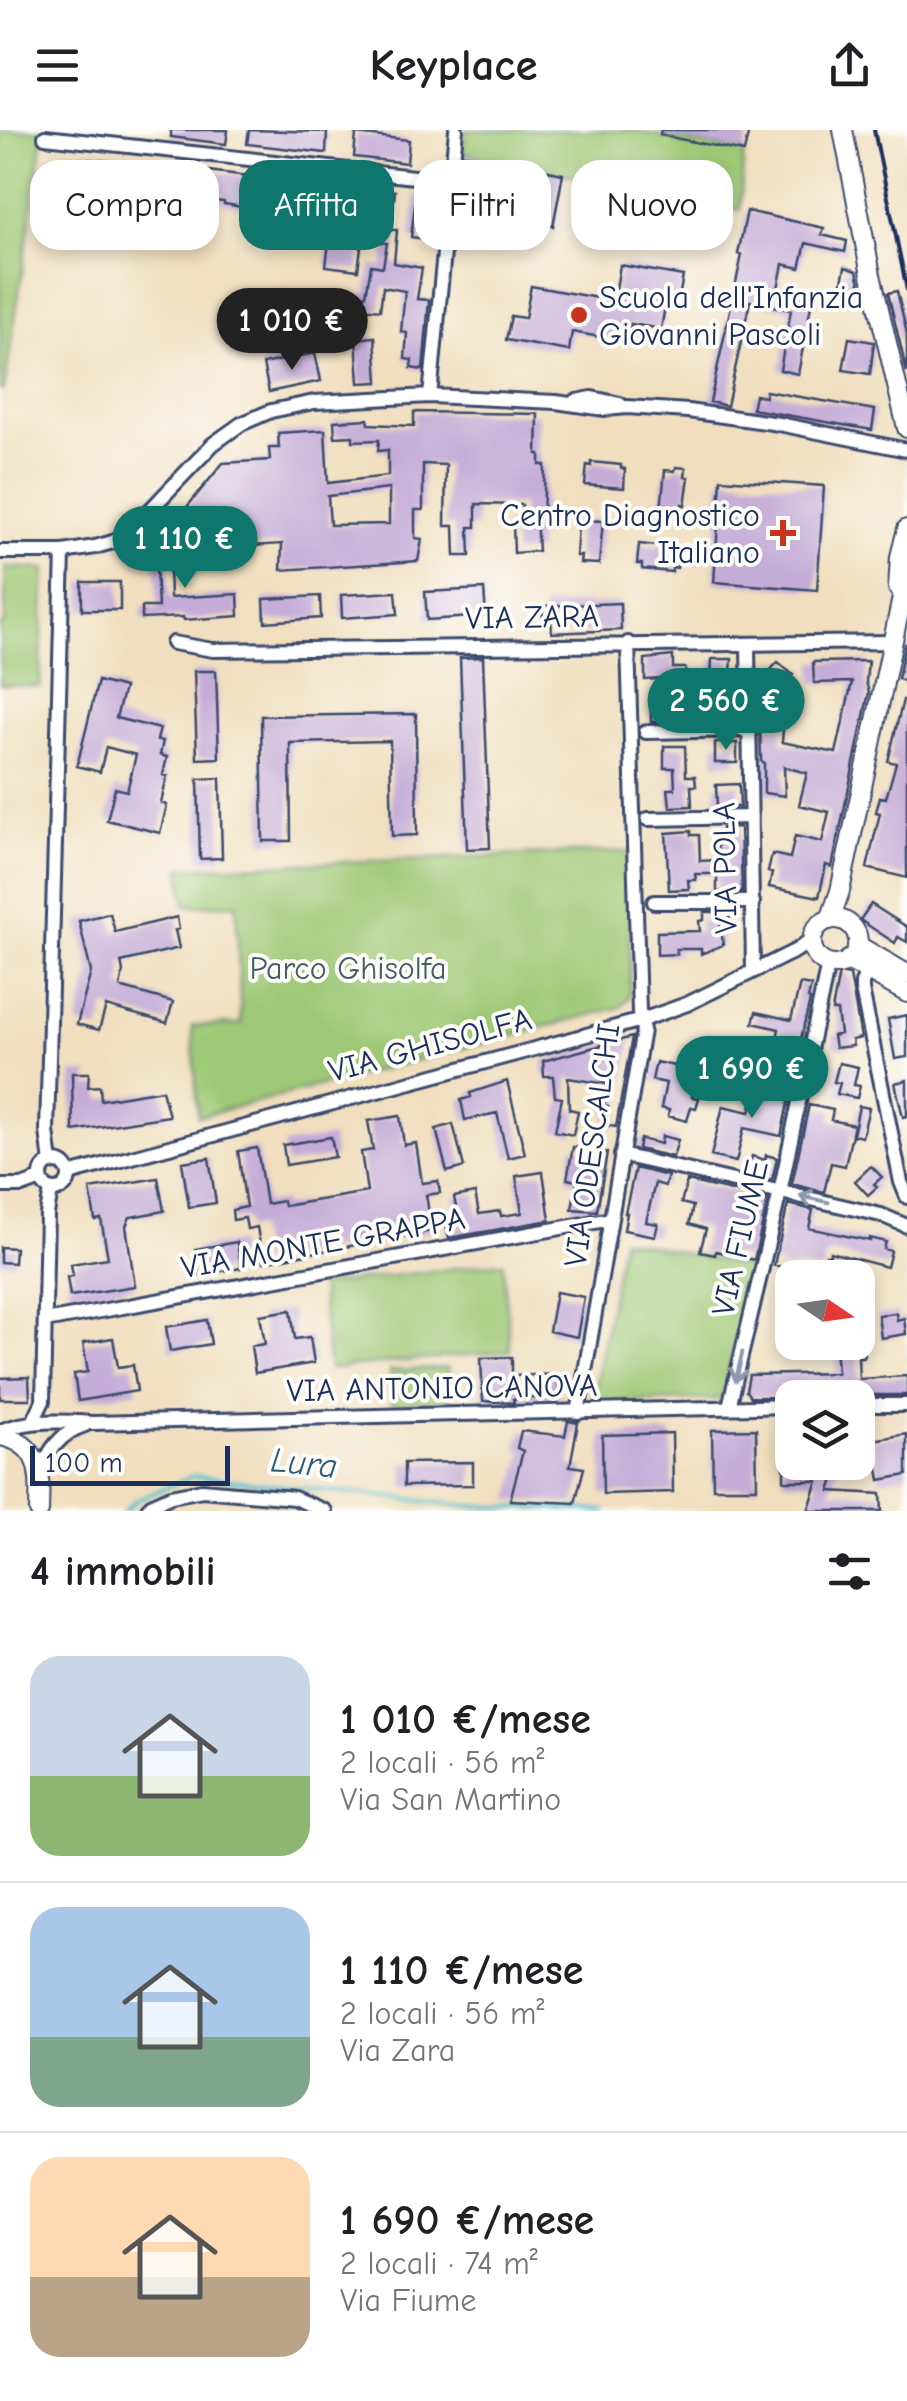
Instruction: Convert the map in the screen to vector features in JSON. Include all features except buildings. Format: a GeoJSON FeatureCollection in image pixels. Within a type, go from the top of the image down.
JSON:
{"type":"FeatureCollection","features":[{"type":"Feature","properties":{"kind":"street"},"geometry":{"type":"LineString","coordinates":[[453,160],[456,130]]}},
{"type":"Feature","properties":{"kind":"street"},"geometry":{"type":"LineString","coordinates":[[843,130],[871,275],[907,428]]}},
{"type":"Feature","properties":{"kind":"street"},"geometry":{"type":"LineString","coordinates":[[45,137],[414,177]]}},
{"type":"Feature","properties":{"kind":"street"},"geometry":{"type":"LineString","coordinates":[[430,396],[444,250]]}},
{"type":"Feature","properties":{"kind":"street"},"geometry":{"type":"LineString","coordinates":[[0,552],[62,552],[95,547],[119,538],[213,444],[241,424],[314,402],[430,396],[567,404],[592,398],[627,407],[715,414],[826,432],[907,450]]}},
{"type":"Feature","properties":{"kind":"street"},"geometry":{"type":"LineString","coordinates":[[900,608],[900,558],[907,533]]}},
{"type":"Feature","properties":{"kind":"street"},"geometry":{"type":"LineString","coordinates":[[51,1162],[46,1131],[62,552]]}},
{"type":"Feature","properties":{"kind":"street"},"geometry":{"type":"LineString","coordinates":[[836,920],[907,574]]}},
{"type":"Feature","properties":{"kind":"street","name":"VIA ZARA"},"geometry":{"type":"LineString","coordinates":[[173,643],[213,650],[893,642]]}},
{"type":"Feature","properties":{"kind":"street","name":"VIA ODESCALCHI"},"geometry":{"type":"LineString","coordinates":[[578,1413],[643,1030],[639,1012],[628,644]]}},
{"type":"Feature","properties":{"kind":"street","name":"VIA POLA"},"geometry":{"type":"LineString","coordinates":[[748,645],[754,970]]}},
{"type":"Feature","properties":{"kind":"street"},"geometry":{"type":"LineString","coordinates":[[646,732],[750,730]]}},
{"type":"Feature","properties":{"kind":"street"},"geometry":{"type":"LineString","coordinates":[[648,819],[751,817]]}},
{"type":"Feature","properties":{"kind":"street"},"geometry":{"type":"LineString","coordinates":[[654,902],[753,902]]}},
{"type":"Feature","properties":{"kind":"street"},"geometry":{"type":"LineString","coordinates":[[836,920],[852,927],[856,935],[853,952],[836,965],[813,952],[818,926],[836,920]]}},
{"type":"Feature","properties":{"kind":"street","name":"VIA GHISOLFA"},"geometry":{"type":"LineString","coordinates":[[69,1174],[642,1020],[687,1004],[754,970],[813,952]]}},
{"type":"Feature","properties":{"kind":"street","name":"VIA FIUME"},"geometry":{"type":"LineString","coordinates":[[729,1407],[780,1192],[813,952]]}},
{"type":"Feature","properties":{"kind":"street"},"geometry":{"type":"LineString","coordinates":[[853,952],[868,971],[907,993]]}},
{"type":"Feature","properties":{"kind":"street"},"geometry":{"type":"LineString","coordinates":[[853,952],[907,974]]}},
{"type":"Feature","properties":{"kind":"street"},"geometry":{"type":"LineString","coordinates":[[868,971],[862,990],[907,1198]]}},
{"type":"Feature","properties":{"kind":"street"},"geometry":{"type":"LineString","coordinates":[[621,1156],[880,1215],[907,1226]]}},
{"type":"Feature","properties":{"kind":"street"},"geometry":{"type":"LineString","coordinates":[[0,1186],[22,1186],[40,1192],[47,1186],[64,1187],[69,1174],[60,1163],[51,1162]]}},
{"type":"Feature","properties":{"kind":"street"},"geometry":{"type":"LineString","coordinates":[[0,1433],[16,1424],[33,1422],[43,1401],[47,1186],[42,1172],[51,1162]]}},
{"type":"Feature","properties":{"kind":"street","name":"VIA MONTE GRAPPA"},"geometry":{"type":"LineString","coordinates":[[44,1320],[610,1219]]}},
{"type":"Feature","properties":{"kind":"street"},"geometry":{"type":"LineString","coordinates":[[875,1405],[907,1405]]}},
{"type":"Feature","properties":{"kind":"street","name":"VIA ANTONIO CANOVA"},"geometry":{"type":"LineString","coordinates":[[33,1422],[775,1406]]}},
{"type":"Feature","properties":{"kind":"street"},"geometry":{"type":"LineString","coordinates":[[39,1511],[40,1473],[46,1457],[62,1437],[93,1423]]}},
{"type":"Feature","properties":{"kind":"street"},"geometry":{"type":"LineString","coordinates":[[0,1433],[24,1445],[40,1473]]}},
{"type":"Feature","properties":{"kind":"street"},"geometry":{"type":"LineString","coordinates":[[148,1509],[171,1496],[202,1490],[294,1498],[325,1511]]}},
{"type":"Feature","properties":{"kind":"green space"},"geometry":{"type":"Polygon","coordinates":[[[0,130],[44,130],[39,160],[30,160],[30,221],[4,390],[0,390],[0,130]]]}},
{"type":"Feature","properties":{"kind":"green space"},"geometry":{"type":"Polygon","coordinates":[[[466,130],[631,130],[744,152],[740,210],[733,209],[733,160],[571,160],[571,175],[551,171],[551,160],[497,160],[463,153],[466,130]]]}},
{"type":"Feature","properties":{"kind":"green space"},"geometry":{"type":"Polygon","coordinates":[[[6,567],[45,569],[40,687],[0,685],[0,625],[5,624],[6,567]]]}},
{"type":"Feature","properties":{"kind":"green space","name":"Parco Ghisolfa"},"geometry":{"type":"Polygon","coordinates":[[[629,851],[630,995],[621,1007],[198,1117],[192,1026],[241,1024],[236,904],[185,906],[181,868],[629,851]]]}},
{"type":"Feature","properties":{"kind":"green space"},"geometry":{"type":"Polygon","coordinates":[[[622,1239],[751,1268],[722,1399],[592,1403],[622,1239]]]}},
{"type":"Feature","properties":{"kind":"green space"},"geometry":{"type":"Polygon","coordinates":[[[503,1262],[510,1351],[329,1369],[320,1285],[503,1262]]]}},
{"type":"Feature","properties":{"kind":"green space"},"geometry":{"type":"Polygon","coordinates":[[[448,1368],[449,1401],[391,1404],[390,1371],[448,1368]]]}},
{"type":"Feature","properties":{"kind":"waterway","name":"Lura"},"geometry":{"type":"LineString","coordinates":[[125,1511],[135,1501],[193,1476],[470,1506],[605,1511]]}},
{"type":"Feature","properties":{"kind":"railway"},"geometry":{"type":"LineString","coordinates":[[874,130],[907,290]]}},
{"type":"Feature","properties":{"kind":"place","name":"Scuola dell'Infanzia Giovanni Pascoli"},"geometry":{"type":"Point","coordinates":[579,315]}},
{"type":"Feature","properties":{"kind":"place","name":"Centro Diagnostico Italiano"},"geometry":{"type":"Point","coordinates":[783,533]}}]}
